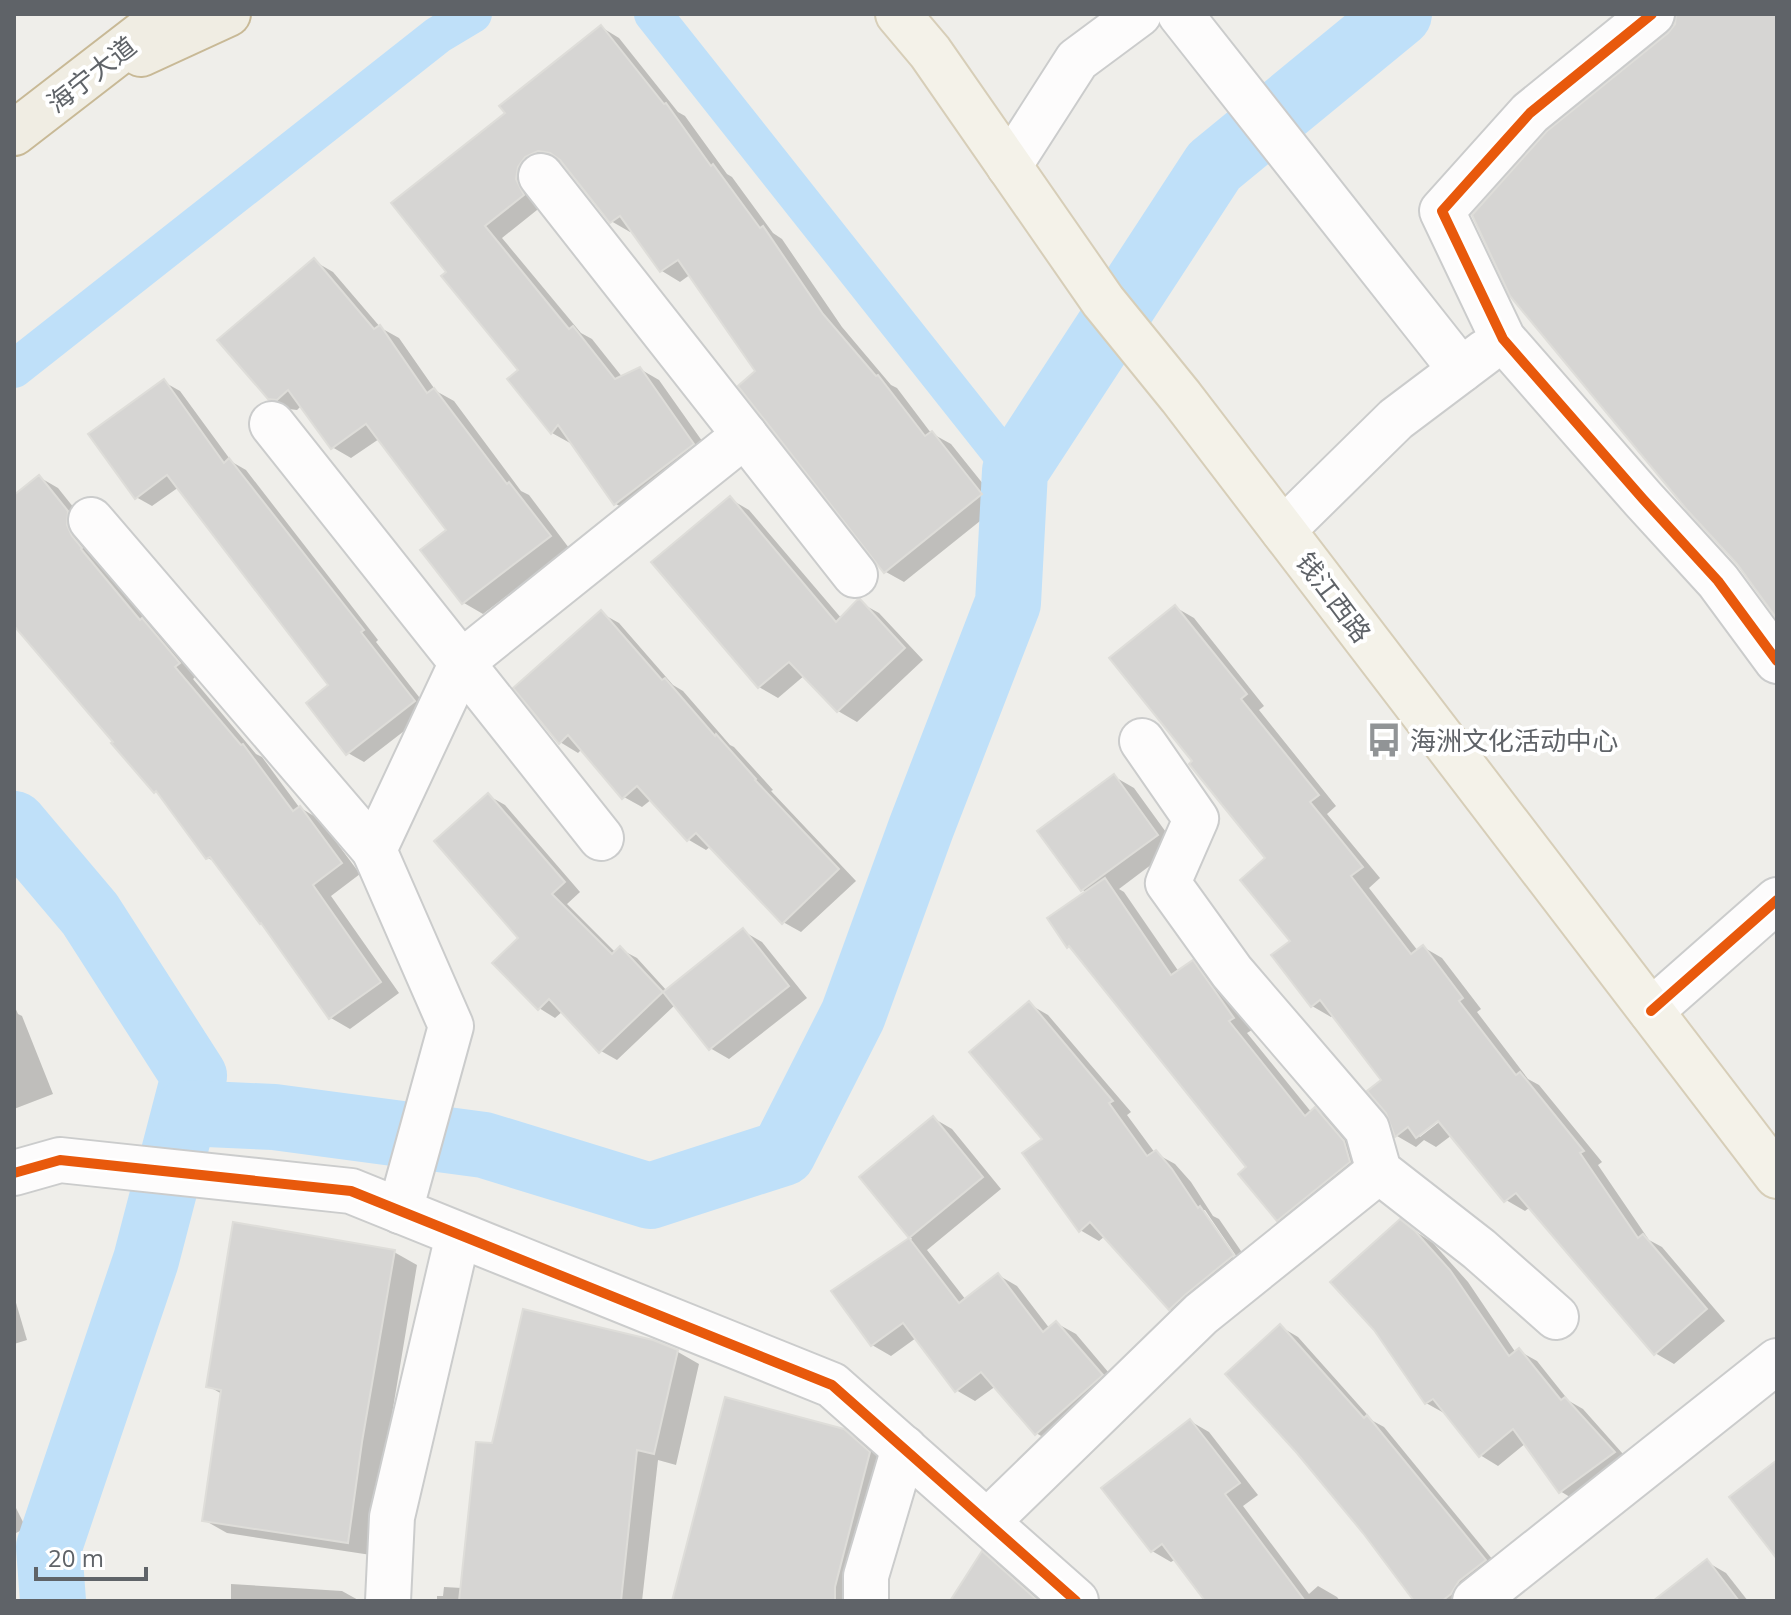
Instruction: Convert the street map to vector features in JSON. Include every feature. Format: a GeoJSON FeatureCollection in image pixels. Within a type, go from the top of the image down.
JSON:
{"type":"FeatureCollection","features":[{"type":"Feature","properties":{"kind":"highway","name":"海宁大道"},"geometry":{"type":"LineString","coordinates":[[14,133],[168,14]]}},
{"type":"Feature","properties":{"kind":"highway"},"geometry":{"type":"LineString","coordinates":[[77,84],[228,14]]}},
{"type":"Feature","properties":{"kind":"main road","name":"钱江西路"},"geometry":{"type":"LineString","coordinates":[[898,14],[930,52],[1103,301],[1181,397],[1777,1176]]}},
{"type":"Feature","properties":{"kind":"street"},"geometry":{"type":"LineString","coordinates":[[1009,166],[1077,60],[1139,14]]}},
{"type":"Feature","properties":{"kind":"street"},"geometry":{"type":"LineString","coordinates":[[1180,14],[1461,370]]}},
{"type":"Feature","properties":{"kind":"street"},"geometry":{"type":"LineString","coordinates":[[1652,14],[1530,113],[1442,211],[1503,339],[1718,581],[1777,661]]}},
{"type":"Feature","properties":{"kind":"street"},"geometry":{"type":"LineString","coordinates":[[541,176],[855,575]]}},
{"type":"Feature","properties":{"kind":"street"},"geometry":{"type":"LineString","coordinates":[[1283,530],[1396,419],[1503,339]]}},
{"type":"Feature","properties":{"kind":"street"},"geometry":{"type":"LineString","coordinates":[[272,424],[601,838]]}},
{"type":"Feature","properties":{"kind":"street"},"geometry":{"type":"LineString","coordinates":[[374,850],[462,662],[745,435]]}},
{"type":"Feature","properties":{"kind":"street"},"geometry":{"type":"LineString","coordinates":[[91,520],[374,850],[451,1026],[400,1210]]}},
{"type":"Feature","properties":{"kind":"street"},"geometry":{"type":"LineString","coordinates":[[1142,741],[1196,819],[1168,883],[1232,972],[1367,1129],[1379,1171],[1479,1249],[1556,1317]]}},
{"type":"Feature","properties":{"kind":"street"},"geometry":{"type":"LineString","coordinates":[[1651,1011],[1777,900]]}},
{"type":"Feature","properties":{"kind":"street"},"geometry":{"type":"LineString","coordinates":[[14,1173],[60,1160],[351,1191],[400,1210],[832,1385],[1076,1601]]}},
{"type":"Feature","properties":{"kind":"street"},"geometry":{"type":"LineString","coordinates":[[987,1522],[1201,1314],[1379,1171]]}},
{"type":"Feature","properties":{"kind":"street"},"geometry":{"type":"LineString","coordinates":[[388,1601],[392,1517],[458,1235]]}},
{"type":"Feature","properties":{"kind":"street"},"geometry":{"type":"LineString","coordinates":[[1475,1601],[1777,1361]]}},
{"type":"Feature","properties":{"kind":"street"},"geometry":{"type":"LineString","coordinates":[[866,1601],[866,1576],[904,1448]]}},
{"type":"Feature","properties":{"kind":"building"},"geometry":{"type":"Polygon","coordinates":[[[1676,14],[1777,14],[1777,619],[1737,564],[1687,510],[1510,296],[1472,215],[1547,131],[1668,33],[1675,24],[1676,14]]]}},
{"type":"Feature","properties":{"kind":"building"},"geometry":{"type":"Polygon","coordinates":[[[601,25],[666,103],[760,228],[763,226],[823,314],[878,375],[925,436],[932,431],[982,494],[884,573],[738,386],[755,371],[678,260],[660,272],[620,216],[610,223],[560,160],[550,153],[538,151],[525,157],[518,167],[516,179],[524,195],[485,226],[569,329],[573,326],[615,379],[640,367],[694,444],[614,505],[558,425],[551,434],[507,379],[518,370],[441,276],[446,272],[391,203],[505,113],[499,106],[601,25]]]}},
{"type":"Feature","properties":{"kind":"building"},"geometry":{"type":"Polygon","coordinates":[[[314,258],[374,329],[380,325],[427,393],[434,388],[551,536],[462,604],[420,550],[446,530],[366,424],[331,449],[288,390],[277,400],[268,399],[217,340],[314,258]]]}},
{"type":"Feature","properties":{"kind":"building"},"geometry":{"type":"Polygon","coordinates":[[[164,379],[224,463],[229,458],[364,630],[361,632],[415,701],[346,755],[306,703],[328,685],[167,475],[135,499],[88,434],[164,379]]]}},
{"type":"Feature","properties":{"kind":"building"},"geometry":{"type":"Polygon","coordinates":[[[39,475],[68,511],[67,525],[81,549],[180,663],[175,667],[243,744],[293,811],[300,806],[342,863],[313,885],[381,982],[329,1019],[210,857],[206,859],[156,791],[154,793],[14,626],[14,495],[39,475]]]}},
{"type":"Feature","properties":{"kind":"building"},"geometry":{"type":"Polygon","coordinates":[[[730,496],[836,622],[860,599],[905,648],[837,712],[789,662],[758,688],[651,562],[730,496]]]}},
{"type":"Feature","properties":{"kind":"building"},"geometry":{"type":"Polygon","coordinates":[[[1175,605],[1247,694],[1241,699],[1319,795],[1310,802],[1363,867],[1351,876],[1411,954],[1423,945],[1463,998],[1459,1001],[1516,1075],[1520,1072],[1584,1151],[1580,1153],[1638,1238],[1643,1234],[1707,1309],[1654,1355],[1516,1193],[1504,1202],[1438,1121],[1416,1138],[1408,1127],[1395,1137],[1386,1113],[1367,1091],[1381,1080],[1320,1000],[1311,1007],[1271,955],[1290,941],[1240,880],[1265,858],[1109,658],[1175,605]]]}},
{"type":"Feature","properties":{"kind":"building"},"geometry":{"type":"Polygon","coordinates":[[[601,610],[662,680],[665,678],[839,869],[782,924],[696,833],[687,841],[637,786],[622,799],[568,735],[559,744],[513,688],[601,610]]]}},
{"type":"Feature","properties":{"kind":"building"},"geometry":{"type":"Polygon","coordinates":[[[1114,774],[1158,835],[1081,891],[1037,831],[1114,774]]]}},
{"type":"Feature","properties":{"kind":"building"},"geometry":{"type":"Polygon","coordinates":[[[488,793],[565,882],[552,894],[612,954],[620,946],[663,992],[599,1053],[549,999],[538,1010],[492,963],[518,938],[434,841],[488,793]]]}},
{"type":"Feature","properties":{"kind":"building"},"geometry":{"type":"Polygon","coordinates":[[[1105,878],[1171,975],[1193,960],[1234,1018],[1229,1021],[1305,1116],[1315,1107],[1344,1141],[1350,1162],[1277,1221],[1238,1174],[1246,1167],[1069,946],[1067,948],[1047,918],[1105,878]]]}},
{"type":"Feature","properties":{"kind":"building"},"geometry":{"type":"Polygon","coordinates":[[[743,928],[789,986],[709,1050],[663,992],[743,928]]]}},
{"type":"Feature","properties":{"kind":"building"},"geometry":{"type":"Polygon","coordinates":[[[1029,1001],[1113,1101],[1109,1103],[1147,1156],[1156,1150],[1172,1169],[1234,1255],[1169,1310],[1090,1222],[1079,1232],[1022,1153],[1042,1139],[969,1052],[1029,1001]]]}},
{"type":"Feature","properties":{"kind":"building"},"geometry":{"type":"Polygon","coordinates":[[[933,1116],[983,1177],[909,1238],[859,1177],[933,1116]]]}},
{"type":"Feature","properties":{"kind":"building"},"geometry":{"type":"Polygon","coordinates":[[[1400,1219],[1450,1270],[1509,1356],[1519,1348],[1561,1400],[1565,1397],[1615,1452],[1559,1493],[1513,1429],[1479,1457],[1433,1399],[1425,1404],[1374,1330],[1330,1282],[1400,1219]]]}},
{"type":"Feature","properties":{"kind":"building"},"geometry":{"type":"Polygon","coordinates":[[[233,1222],[395,1250],[348,1543],[202,1521],[221,1390],[206,1387],[233,1222]]]}},
{"type":"Feature","properties":{"kind":"building"},"geometry":{"type":"Polygon","coordinates":[[[909,1238],[959,1303],[998,1273],[1043,1332],[1056,1321],[1103,1375],[1035,1435],[981,1372],[955,1392],[903,1323],[871,1346],[831,1291],[909,1238]]]}},
{"type":"Feature","properties":{"kind":"building"},"geometry":{"type":"Polygon","coordinates":[[[523,1309],[653,1340],[678,1350],[654,1454],[637,1450],[621,1601],[459,1601],[476,1442],[492,1443],[523,1309]]]}},
{"type":"Feature","properties":{"kind":"building"},"geometry":{"type":"Polygon","coordinates":[[[1280,1324],[1364,1418],[1367,1415],[1486,1560],[1459,1581],[1442,1601],[1414,1601],[1296,1452],[1225,1374],[1280,1324]]]}},
{"type":"Feature","properties":{"kind":"building"},"geometry":{"type":"Polygon","coordinates":[[[725,1397],[844,1429],[870,1452],[835,1587],[835,1601],[672,1601],[725,1397]]]}},
{"type":"Feature","properties":{"kind":"building"},"geometry":{"type":"Polygon","coordinates":[[[1190,1419],[1240,1483],[1225,1494],[1305,1601],[1205,1601],[1162,1544],[1151,1552],[1101,1488],[1190,1419]]]}},
{"type":"Feature","properties":{"kind":"building"},"geometry":{"type":"Polygon","coordinates":[[[1777,1460],[1777,1559],[1729,1497],[1777,1460]]]}},
{"type":"Feature","properties":{"kind":"building"},"geometry":{"type":"Polygon","coordinates":[[[982,1551],[1038,1601],[950,1601],[982,1551]]]}},
{"type":"Feature","properties":{"kind":"building"},"geometry":{"type":"Polygon","coordinates":[[[1707,1559],[1739,1601],[1653,1601],[1707,1559]]]}},
{"type":"Feature","properties":{"kind":"waterway"},"geometry":{"type":"LineString","coordinates":[[14,369],[438,35],[473,14]]}},
{"type":"Feature","properties":{"kind":"waterway"},"geometry":{"type":"LineString","coordinates":[[653,14],[1015,471]]}},
{"type":"Feature","properties":{"kind":"waterway"},"geometry":{"type":"LineString","coordinates":[[185,1113],[274,1117],[484,1145],[650,1196],[783,1153],[853,1015],[1008,603],[1015,471],[1214,166],[1399,14]]}},
{"type":"Feature","properties":{"kind":"waterway"},"geometry":{"type":"LineString","coordinates":[[14,824],[90,914],[194,1076],[146,1260],[49,1547],[53,1601]]}},
{"type":"Feature","properties":{"kind":"cycle path"},"geometry":{"type":"LineString","coordinates":[[1652,14],[1530,113],[1442,211],[1503,339],[1718,581],[1777,661]]}},
{"type":"Feature","properties":{"kind":"cycle path"},"geometry":{"type":"LineString","coordinates":[[1651,1011],[1777,900]]}},
{"type":"Feature","properties":{"kind":"cycle path"},"geometry":{"type":"LineString","coordinates":[[14,1173],[60,1160],[351,1191],[832,1385],[1076,1601]]}},
{"type":"Feature","properties":{"kind":"place","name":"海洲文化活动中心"},"geometry":{"type":"Point","coordinates":[1384,740]}}]}
